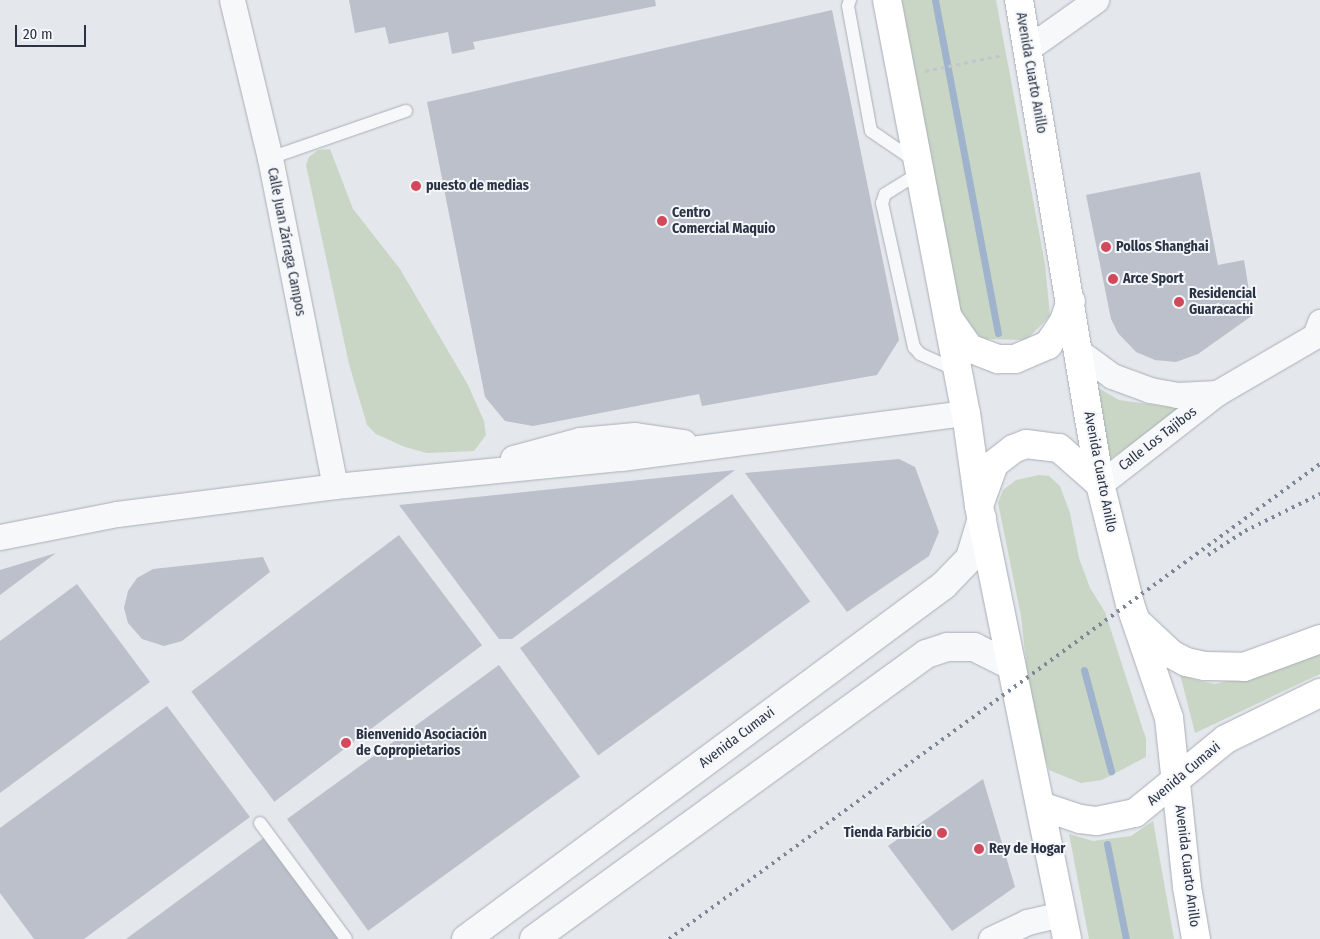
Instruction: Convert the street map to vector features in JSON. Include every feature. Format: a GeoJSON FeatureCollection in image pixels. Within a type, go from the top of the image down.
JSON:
{"type":"FeatureCollection","features":[{"type":"Feature","properties":{"kind":"main road"},"geometry":{"type":"LineString","coordinates":[[887,0],[956,370],[966,413],[981,512],[1064,926]]}},
{"type":"Feature","properties":{"kind":"main road","name":"Avenida Cuarto Anillo"},"geometry":{"type":"LineString","coordinates":[[1019,0],[1072,300],[1078,351],[1100,484],[1138,623],[1169,718],[1187,887],[1196,939]]}},
{"type":"Feature","properties":{"kind":"main road"},"geometry":{"type":"LineString","coordinates":[[946,313],[959,337],[970,348],[998,359],[1015,359],[1048,345],[1064,321],[1072,300]]}},
{"type":"Feature","properties":{"kind":"main road"},"geometry":{"type":"LineString","coordinates":[[981,512],[994,464],[1013,449],[1026,444],[1060,448],[1100,484]]}},
{"type":"Feature","properties":{"kind":"main road"},"geometry":{"type":"LineString","coordinates":[[1138,623],[1157,642],[1186,662],[1224,668],[1266,661],[1320,639]]}},
{"type":"Feature","properties":{"kind":"main road","name":"Avenida Cumavi"},"geometry":{"type":"LineString","coordinates":[[1041,806],[1080,820],[1117,819],[1150,804],[1226,739],[1272,714],[1320,693]]}},
{"type":"Feature","properties":{"kind":"street","name":"Calle Juan Zárraga Campos"},"geometry":{"type":"LineString","coordinates":[[232,0],[270,158],[334,486]]}},
{"type":"Feature","properties":{"kind":"street"},"geometry":{"type":"LineString","coordinates":[[1027,48],[1096,0]]}},
{"type":"Feature","properties":{"kind":"street","name":"Calle Los Tajibos"},"geometry":{"type":"LineString","coordinates":[[1100,484],[1217,393],[1318,331]]}},
{"type":"Feature","properties":{"kind":"street","name":"Calle Los Tajibos"},"geometry":{"type":"LineString","coordinates":[[1078,351],[1112,376],[1150,390],[1177,395],[1217,393]]}},
{"type":"Feature","properties":{"kind":"street"},"geometry":{"type":"LineString","coordinates":[[0,538],[117,514],[334,486],[478,472],[531,452],[580,440],[635,435],[710,448],[966,413]]}},
{"type":"Feature","properties":{"kind":"street","name":"Avenida Cumavi"},"geometry":{"type":"LineString","coordinates":[[466,939],[944,585],[970,558],[981,512]]}},
{"type":"Feature","properties":{"kind":"street"},"geometry":{"type":"LineString","coordinates":[[534,939],[766,772],[912,663],[937,649],[974,646],[1012,666]]}},
{"type":"Feature","properties":{"kind":"street"},"geometry":{"type":"LineString","coordinates":[[739,737],[749,736],[764,746],[769,764],[766,772]]}},
{"type":"Feature","properties":{"kind":"street"},"geometry":{"type":"LineString","coordinates":[[991,939],[1027,922],[1064,926]]}},
{"type":"Feature","properties":{"kind":"lane"},"geometry":{"type":"LineString","coordinates":[[850,0],[848,6],[871,131],[918,168],[885,194],[882,203],[914,347],[920,354],[956,370]]}},
{"type":"Feature","properties":{"kind":"lane"},"geometry":{"type":"LineString","coordinates":[[270,158],[406,111]]}},
{"type":"Feature","properties":{"kind":"lane"},"geometry":{"type":"LineString","coordinates":[[260,823],[346,939]]}},
{"type":"Feature","properties":{"kind":"path"},"geometry":{"type":"LineString","coordinates":[[929,70],[968,63],[1027,48]]}},
{"type":"Feature","properties":{"kind":"green space"},"geometry":{"type":"Polygon","coordinates":[[[902,0],[996,0],[1045,264],[1050,316],[1026,340],[982,339],[958,312],[902,0]]]}},
{"type":"Feature","properties":{"kind":"green space"},"geometry":{"type":"Polygon","coordinates":[[[330,149],[353,209],[400,269],[468,385],[484,421],[486,435],[474,451],[427,453],[405,447],[376,434],[367,425],[349,364],[306,165],[309,157],[318,150],[330,149]]]}},
{"type":"Feature","properties":{"kind":"green space"},"geometry":{"type":"Polygon","coordinates":[[[1095,386],[1119,400],[1183,409],[1110,459],[1095,386]]]}},
{"type":"Feature","properties":{"kind":"green space"},"geometry":{"type":"Polygon","coordinates":[[[1039,475],[1049,476],[1060,486],[1070,513],[1079,558],[1090,588],[1105,612],[1146,739],[1146,757],[1102,780],[1081,783],[1049,770],[1040,742],[1029,690],[1021,616],[998,503],[1003,490],[1016,480],[1039,475]]]}},
{"type":"Feature","properties":{"kind":"green space"},"geometry":{"type":"Polygon","coordinates":[[[1320,654],[1320,674],[1195,733],[1179,670],[1192,679],[1215,684],[1286,667],[1320,654]]]}},
{"type":"Feature","properties":{"kind":"green space"},"geometry":{"type":"Polygon","coordinates":[[[1153,821],[1174,939],[1089,939],[1069,834],[1093,841],[1131,836],[1153,821]]]}},
{"type":"Feature","properties":{"kind":"building"},"geometry":{"type":"Polygon","coordinates":[[[349,0],[655,0],[656,6],[473,42],[475,49],[452,54],[448,32],[389,44],[385,27],[355,33],[349,0]]]}},
{"type":"Feature","properties":{"kind":"building","name":"Centro Comercial Maquio"},"geometry":{"type":"Polygon","coordinates":[[[832,10],[899,340],[877,375],[702,406],[699,394],[533,426],[505,421],[485,397],[427,102],[832,10]]]}},
{"type":"Feature","properties":{"kind":"building"},"geometry":{"type":"Polygon","coordinates":[[[1200,172],[1218,265],[1244,260],[1253,315],[1198,354],[1176,362],[1155,360],[1136,352],[1118,333],[1111,319],[1086,195],[1200,172]]]}},
{"type":"Feature","properties":{"kind":"building"},"geometry":{"type":"Polygon","coordinates":[[[899,459],[915,467],[939,532],[929,556],[847,612],[745,473],[899,459]]]}},
{"type":"Feature","properties":{"kind":"building"},"geometry":{"type":"Polygon","coordinates":[[[735,470],[512,639],[499,639],[399,505],[735,470]]]}},
{"type":"Feature","properties":{"kind":"building"},"geometry":{"type":"Polygon","coordinates":[[[732,494],[810,602],[598,756],[520,648],[732,494]]]}},
{"type":"Feature","properties":{"kind":"building"},"geometry":{"type":"Polygon","coordinates":[[[399,535],[482,645],[274,802],[191,691],[399,535]]]}},
{"type":"Feature","properties":{"kind":"building"},"geometry":{"type":"Polygon","coordinates":[[[56,553],[0,595],[0,570],[56,553]]]}},
{"type":"Feature","properties":{"kind":"building"},"geometry":{"type":"Polygon","coordinates":[[[263,557],[270,572],[182,641],[164,646],[142,639],[128,623],[124,608],[128,591],[137,578],[153,569],[263,557]]]}},
{"type":"Feature","properties":{"kind":"building"},"geometry":{"type":"Polygon","coordinates":[[[77,584],[150,682],[0,793],[0,641],[77,584]]]}},
{"type":"Feature","properties":{"kind":"building"},"geometry":{"type":"Polygon","coordinates":[[[499,665],[580,777],[368,931],[287,819],[499,665]]]}},
{"type":"Feature","properties":{"kind":"building"},"geometry":{"type":"Polygon","coordinates":[[[167,706],[250,817],[84,939],[34,939],[0,893],[0,828],[167,706]]]}},
{"type":"Feature","properties":{"kind":"building"},"geometry":{"type":"Polygon","coordinates":[[[983,779],[1015,887],[952,931],[888,846],[983,779]]]}},
{"type":"Feature","properties":{"kind":"building"},"geometry":{"type":"Polygon","coordinates":[[[269,834],[346,939],[126,939],[269,834]]]}},
{"type":"Feature","properties":{"kind":"waterway"},"geometry":{"type":"LineString","coordinates":[[935,0],[998,333]]}},
{"type":"Feature","properties":{"kind":"waterway"},"geometry":{"type":"LineString","coordinates":[[1084,670],[1111,771]]}},
{"type":"Feature","properties":{"kind":"waterway"},"geometry":{"type":"LineString","coordinates":[[1107,844],[1126,939]]}},
{"type":"Feature","properties":{"kind":"railway"},"geometry":{"type":"LineString","coordinates":[[669,939],[1320,464]]}},
{"type":"Feature","properties":{"kind":"railway"},"geometry":{"type":"LineString","coordinates":[[1208,555],[1245,531],[1320,494]]}},
{"type":"Feature","properties":{"kind":"place","name":"puesto de medias"},"geometry":{"type":"Point","coordinates":[416,186]}},
{"type":"Feature","properties":{"kind":"place","name":"Centro Comercial Maquio"},"geometry":{"type":"Point","coordinates":[662,221]}},
{"type":"Feature","properties":{"kind":"place","name":"Pollos Shanghai"},"geometry":{"type":"Point","coordinates":[1106,247]}},
{"type":"Feature","properties":{"kind":"place","name":"Arce Sport"},"geometry":{"type":"Point","coordinates":[1113,279]}},
{"type":"Feature","properties":{"kind":"place","name":"Residencial Guaracachi"},"geometry":{"type":"Point","coordinates":[1179,302]}},
{"type":"Feature","properties":{"kind":"place","name":"Bienvenido Asociación de Copropietarios"},"geometry":{"type":"Point","coordinates":[346,743]}},
{"type":"Feature","properties":{"kind":"place","name":"Tienda Farbicio"},"geometry":{"type":"Point","coordinates":[942,833]}},
{"type":"Feature","properties":{"kind":"place","name":"Rey de Hogar"},"geometry":{"type":"Point","coordinates":[979,849]}}]}
